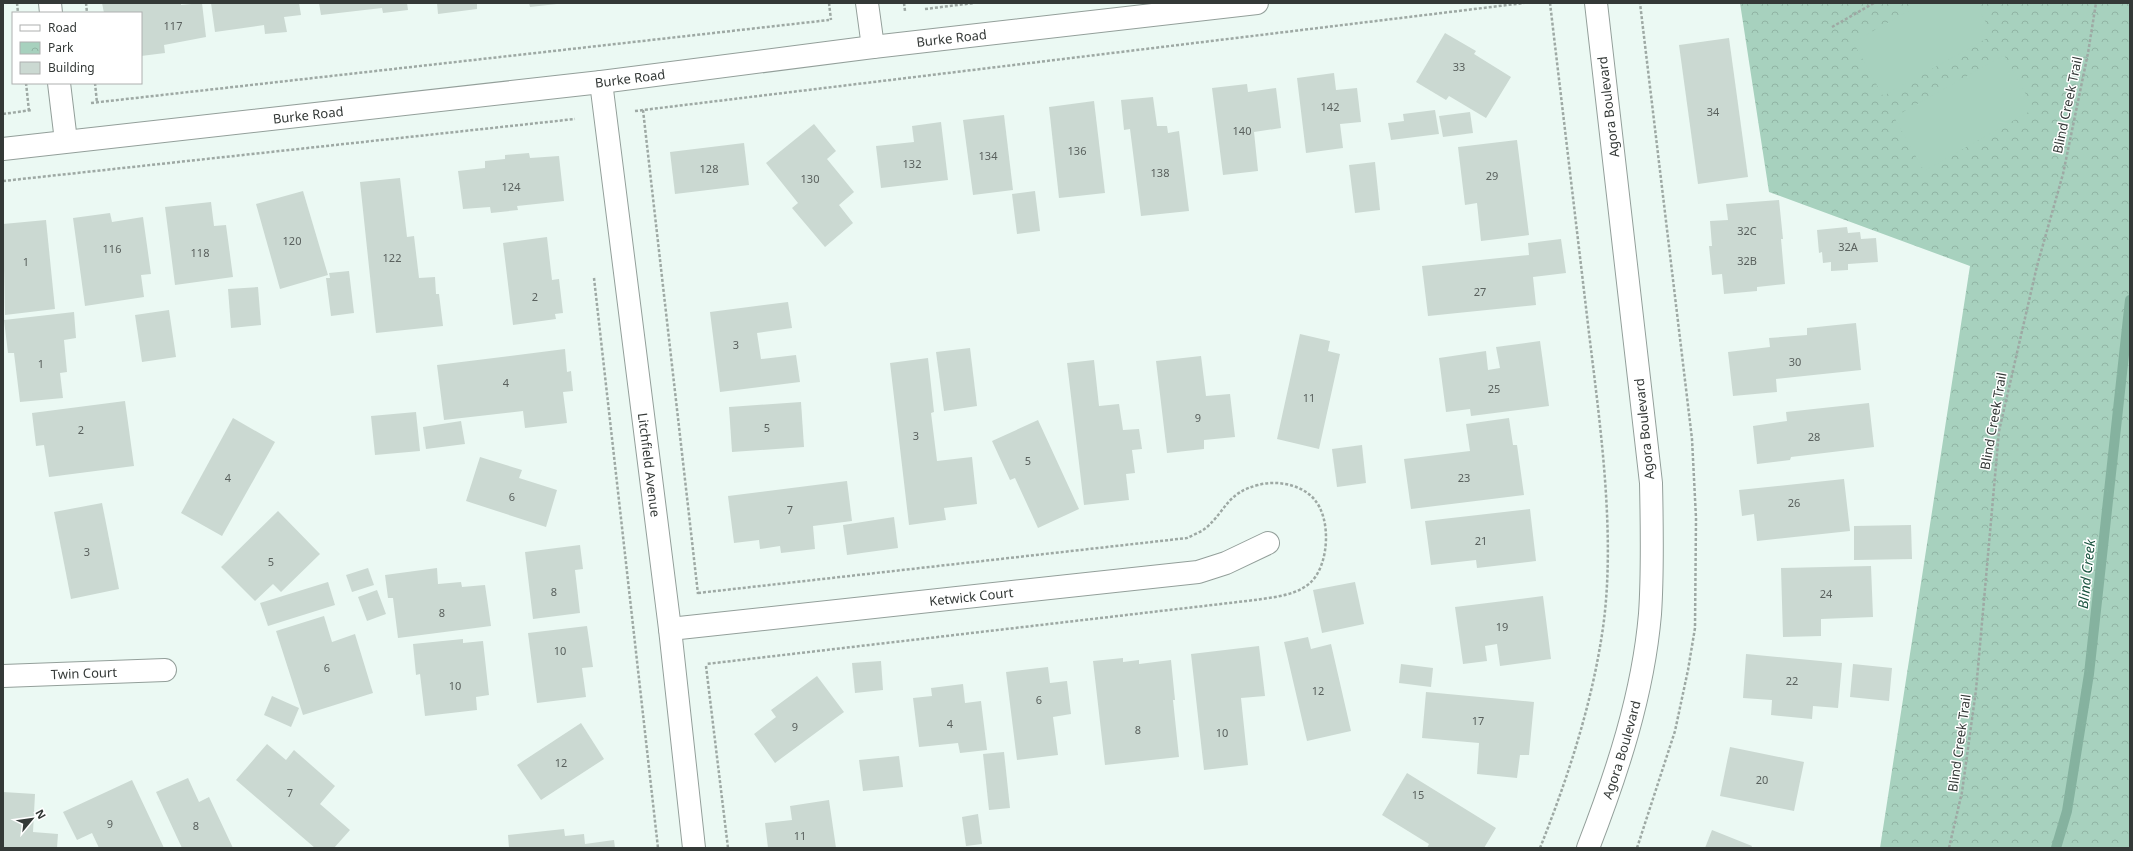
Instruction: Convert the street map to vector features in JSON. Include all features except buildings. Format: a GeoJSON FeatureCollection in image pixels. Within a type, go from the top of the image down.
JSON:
{"type":"FeatureCollection","features":[{"type":"Feature","properties":{"kind":"street"},"geometry":{"type":"LineString","coordinates":[[867,3],[873,47]]}},
{"type":"Feature","properties":{"kind":"street","name":"Burke Road"},"geometry":{"type":"LineString","coordinates":[[3,149],[601,82],[873,47],[1257,3]]}},
{"type":"Feature","properties":{"kind":"street","name":"Agora Boulevard"},"geometry":{"type":"LineString","coordinates":[[1588,848],[1610,791],[1625,742],[1641,675],[1650,615],[1653,552],[1650,483],[1596,3]]}},
{"type":"Feature","properties":{"kind":"street","name":"Litchfield Avenue"},"geometry":{"type":"LineString","coordinates":[[601,82],[670,629],[694,848]]}},
{"type":"Feature","properties":{"kind":"street"},"geometry":{"type":"LineString","coordinates":[[59,84],[66,141]]}},
{"type":"Feature","properties":{"kind":"street","name":"Ketwick Court"},"geometry":{"type":"LineString","coordinates":[[670,629],[1198,572],[1226,564],[1268,543]]}},
{"type":"Feature","properties":{"kind":"street","name":"Twin Court"},"geometry":{"type":"LineString","coordinates":[[3,676],[165,670]]}},
{"type":"Feature","properties":{"kind":"path"},"geometry":{"type":"LineString","coordinates":[[95,84],[97,103],[831,20],[829,3]]}},
{"type":"Feature","properties":{"kind":"path"},"geometry":{"type":"LineString","coordinates":[[904,3],[905,11],[913,10]]}},
{"type":"Feature","properties":{"kind":"path"},"geometry":{"type":"LineString","coordinates":[[920,10],[974,3]]}},
{"type":"Feature","properties":{"kind":"path"},"geometry":{"type":"LineString","coordinates":[[632,111],[1524,3]]}},
{"type":"Feature","properties":{"kind":"path"},"geometry":{"type":"LineString","coordinates":[[1540,848],[1556,807],[1581,727],[1604,621],[1607,577],[1606,509],[1600,430],[1550,3]]}},
{"type":"Feature","properties":{"kind":"path"},"geometry":{"type":"LineString","coordinates":[[1832,27],[1874,3]]}},
{"type":"Feature","properties":{"kind":"path","name":"Blind Creek Trail"},"geometry":{"type":"LineString","coordinates":[[1949,848],[1962,792],[1976,690],[1998,431],[2037,266],[2063,174],[2088,53],[2096,3]]}},
{"type":"Feature","properties":{"kind":"path"},"geometry":{"type":"LineString","coordinates":[[3,114],[29,111],[26,84]]}},
{"type":"Feature","properties":{"kind":"path"},"geometry":{"type":"LineString","coordinates":[[643,110],[698,593]]}},
{"type":"Feature","properties":{"kind":"path"},"geometry":{"type":"LineString","coordinates":[[3,181],[575,118],[576,126]]}},
{"type":"Feature","properties":{"kind":"path"},"geometry":{"type":"LineString","coordinates":[[594,277],[658,848]]}},
{"type":"Feature","properties":{"kind":"path"},"geometry":{"type":"LineString","coordinates":[[706,664],[728,848]]}},
{"type":"Feature","properties":{"kind":"green space"},"geometry":{"type":"Polygon","coordinates":[[[1740,3],[2130,3],[2130,848],[1880,848],[1970,266],[1769,192],[1740,3]]]}},
{"type":"Feature","properties":{"kind":"green space"},"geometry":{"type":"Polygon","coordinates":[[[1923,3],[1975,3],[1993,35],[1883,96],[1853,42],[1923,3]]]}},
{"type":"Feature","properties":{"kind":"green space"},"geometry":{"type":"Polygon","coordinates":[[[2004,55],[2034,109],[1924,171],[1894,117],[2004,55]]]}},
{"type":"Feature","properties":{"kind":"waterway","name":"Blind Creek"},"geometry":{"type":"LineString","coordinates":[[2056,848],[2067,811],[2089,674],[2130,300]]}}]}
